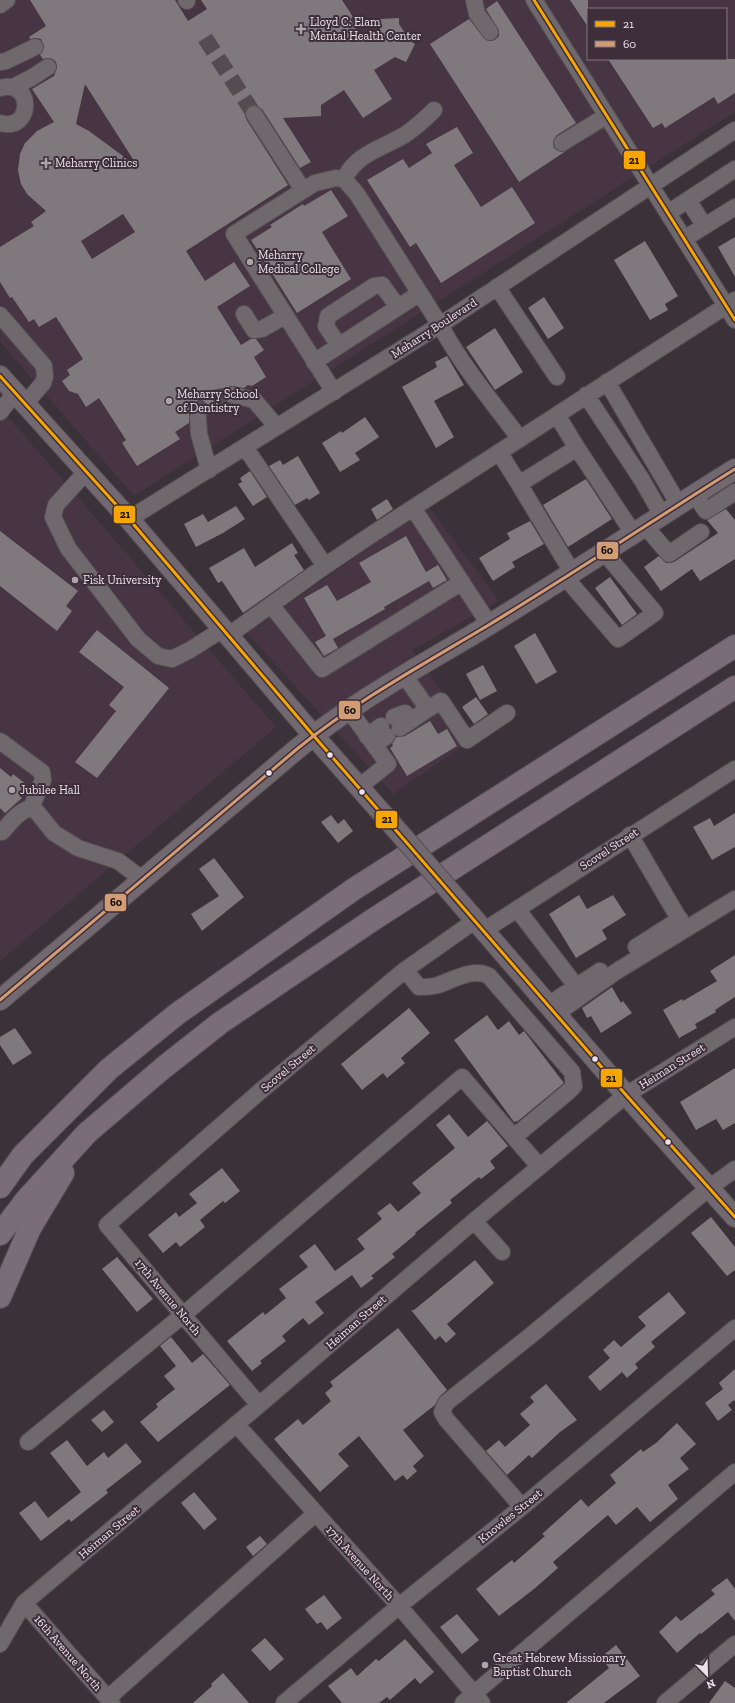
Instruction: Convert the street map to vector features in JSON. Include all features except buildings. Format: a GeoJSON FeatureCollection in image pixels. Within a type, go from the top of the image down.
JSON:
{"type":"FeatureCollection","features":[{"type":"Feature","properties":{"kind":"highway"},"geometry":{"type":"LineString","coordinates":[[0,1187],[23,1155],[109,1069],[177,1014],[354,889],[735,646]]}},
{"type":"Feature","properties":{"kind":"highway"},"geometry":{"type":"LineString","coordinates":[[0,1234],[26,1200],[87,1133],[163,1068],[220,1023],[374,919],[735,687]]}},
{"type":"Feature","properties":{"kind":"highway"},"geometry":{"type":"LineString","coordinates":[[0,1297],[30,1228],[87,1133]]}},
{"type":"Feature","properties":{"kind":"main road"},"geometry":{"type":"LineString","coordinates":[[0,376],[129,519],[358,787],[626,1095],[735,1217]]}},
{"type":"Feature","properties":{"kind":"main road"},"geometry":{"type":"LineString","coordinates":[[3,993],[142,879],[313,735],[404,675],[489,624],[662,515],[687,500],[732,482]]}},
{"type":"Feature","properties":{"kind":"street"},"geometry":{"type":"LineString","coordinates":[[0,5],[7,0]]}},
{"type":"Feature","properties":{"kind":"street"},"geometry":{"type":"LineString","coordinates":[[474,0],[477,14],[490,32]]}},
{"type":"Feature","properties":{"kind":"street"},"geometry":{"type":"LineString","coordinates":[[534,0],[668,214],[730,303],[735,320]]}},
{"type":"Feature","properties":{"kind":"street"},"geometry":{"type":"LineString","coordinates":[[0,62],[6,61],[35,46]]}},
{"type":"Feature","properties":{"kind":"street"},"geometry":{"type":"LineString","coordinates":[[6,88],[48,67]]}},
{"type":"Feature","properties":{"kind":"street"},"geometry":{"type":"LineString","coordinates":[[0,123],[7,124],[17,121],[24,114],[26,104],[19,91],[6,88]]}},
{"type":"Feature","properties":{"kind":"street"},"geometry":{"type":"LineString","coordinates":[[344,179],[350,167],[359,160],[406,134],[420,124],[434,110]]}},
{"type":"Feature","properties":{"kind":"street"},"geometry":{"type":"LineString","coordinates":[[254,114],[303,190]]}},
{"type":"Feature","properties":{"kind":"street"},"geometry":{"type":"LineString","coordinates":[[562,143],[606,116]]}},
{"type":"Feature","properties":{"kind":"street","name":"Meharry Boulevard"},"geometry":{"type":"LineString","coordinates":[[129,519],[440,325],[735,130]]}},
{"type":"Feature","properties":{"kind":"street"},"geometry":{"type":"LineString","coordinates":[[668,214],[735,169]]}},
{"type":"Feature","properties":{"kind":"street"},"geometry":{"type":"LineString","coordinates":[[334,392],[234,234],[315,183],[336,178],[344,179],[357,194],[440,325],[449,342],[487,397],[520,439]]}},
{"type":"Feature","properties":{"kind":"street"},"geometry":{"type":"LineString","coordinates":[[688,200],[704,225]]}},
{"type":"Feature","properties":{"kind":"street"},"geometry":{"type":"LineString","coordinates":[[684,238],[735,207]]}},
{"type":"Feature","properties":{"kind":"street"},"geometry":{"type":"LineString","coordinates":[[339,346],[326,326],[328,316],[374,286],[382,285],[398,307]]}},
{"type":"Feature","properties":{"kind":"street"},"geometry":{"type":"LineString","coordinates":[[497,288],[557,377]]}},
{"type":"Feature","properties":{"kind":"street"},"geometry":{"type":"LineString","coordinates":[[314,362],[420,293]]}},
{"type":"Feature","properties":{"kind":"street"},"geometry":{"type":"LineString","coordinates":[[86,472],[56,505],[53,517],[68,548],[138,640],[158,656],[172,658],[226,632],[271,605],[325,566],[413,508],[730,303]]}},
{"type":"Feature","properties":{"kind":"street"},"geometry":{"type":"LineString","coordinates":[[244,314],[254,330],[262,329],[285,316]]}},
{"type":"Feature","properties":{"kind":"street"},"geometry":{"type":"LineString","coordinates":[[0,315],[44,366],[45,377],[43,383],[0,412]]}},
{"type":"Feature","properties":{"kind":"street"},"geometry":{"type":"LineString","coordinates":[[607,382],[687,500]]}},
{"type":"Feature","properties":{"kind":"street"},"geometry":{"type":"LineString","coordinates":[[233,395],[254,400],[278,427]]}},
{"type":"Feature","properties":{"kind":"street"},"geometry":{"type":"LineString","coordinates":[[586,396],[642,480],[662,515]]}},
{"type":"Feature","properties":{"kind":"street"},"geometry":{"type":"LineString","coordinates":[[557,415],[577,448],[639,530],[669,554],[701,532]]}},
{"type":"Feature","properties":{"kind":"street"},"geometry":{"type":"LineString","coordinates":[[198,417],[199,434],[209,470]]}},
{"type":"Feature","properties":{"kind":"street"},"geometry":{"type":"LineString","coordinates":[[245,447],[325,566]]}},
{"type":"Feature","properties":{"kind":"street"},"geometry":{"type":"LineString","coordinates":[[519,484],[577,448]]}},
{"type":"Feature","properties":{"kind":"street"},"geometry":{"type":"LineString","coordinates":[[499,452],[519,484],[568,574],[618,639],[655,613],[604,552]]}},
{"type":"Feature","properties":{"kind":"street"},"geometry":{"type":"LineString","coordinates":[[413,508],[489,624]]}},
{"type":"Feature","properties":{"kind":"street"},"geometry":{"type":"LineString","coordinates":[[271,605],[322,670],[462,582]]}},
{"type":"Feature","properties":{"kind":"street"},"geometry":{"type":"LineString","coordinates":[[404,675],[428,709]]}},
{"type":"Feature","properties":{"kind":"street"},"geometry":{"type":"LineString","coordinates":[[388,730],[441,701],[467,740],[507,713]]}},
{"type":"Feature","properties":{"kind":"street"},"geometry":{"type":"LineString","coordinates":[[349,710],[388,730]]}},
{"type":"Feature","properties":{"kind":"street"},"geometry":{"type":"LineString","coordinates":[[358,787],[388,764],[388,730]]}},
{"type":"Feature","properties":{"kind":"street"},"geometry":{"type":"LineString","coordinates":[[0,741],[42,772],[43,780],[31,808]]}},
{"type":"Feature","properties":{"kind":"street","name":"Scovel Street"},"geometry":{"type":"LineString","coordinates":[[107,1225],[257,1094],[405,970],[479,925],[517,909],[630,835],[735,769]]}},
{"type":"Feature","properties":{"kind":"street"},"geometry":{"type":"LineString","coordinates":[[2,832],[18,814],[31,808],[37,812],[54,833],[78,848],[118,861],[142,879]]}},
{"type":"Feature","properties":{"kind":"street"},"geometry":{"type":"LineString","coordinates":[[630,835],[683,924]]}},
{"type":"Feature","properties":{"kind":"street"},"geometry":{"type":"LineString","coordinates":[[552,1009],[576,986],[683,924],[735,899]]}},
{"type":"Feature","properties":{"kind":"street"},"geometry":{"type":"LineString","coordinates":[[517,909],[576,986]]}},
{"type":"Feature","properties":{"kind":"street"},"geometry":{"type":"LineString","coordinates":[[552,1009],[617,971],[683,924]]}},
{"type":"Feature","properties":{"kind":"street"},"geometry":{"type":"LineString","coordinates":[[405,970],[419,986],[437,985],[477,972],[484,973],[489,976],[572,1072],[574,1086],[514,1137]]}},
{"type":"Feature","properties":{"kind":"street","name":"Heiman Street"},"geometry":{"type":"LineString","coordinates":[[0,1644],[24,1603],[539,1166],[626,1095],[735,1027]]}},
{"type":"Feature","properties":{"kind":"street"},"geometry":{"type":"LineString","coordinates":[[28,1442],[183,1315],[462,1077],[539,1166]]}},
{"type":"Feature","properties":{"kind":"street"},"geometry":{"type":"LineString","coordinates":[[522,1507],[446,1419],[442,1412],[446,1403],[530,1336],[709,1188],[735,1169]]}},
{"type":"Feature","properties":{"kind":"street"},"geometry":{"type":"LineString","coordinates":[[474,1221],[502,1252]]}},
{"type":"Feature","properties":{"kind":"street","name":"17th Avenue North"},"geometry":{"type":"LineString","coordinates":[[107,1225],[259,1405]]}},
{"type":"Feature","properties":{"kind":"street","name":"Knowles Street"},"geometry":{"type":"LineString","coordinates":[[284,1703],[399,1606],[522,1507],[735,1328]]}},
{"type":"Feature","properties":{"kind":"street","name":"17th Avenue North"},"geometry":{"type":"LineString","coordinates":[[236,1424],[399,1606],[473,1700]]}},
{"type":"Feature","properties":{"kind":"street"},"geometry":{"type":"LineString","coordinates":[[473,1700],[735,1472]]}},
{"type":"Feature","properties":{"kind":"street"},"geometry":{"type":"LineString","coordinates":[[110,1701],[316,1512]]}},
{"type":"Feature","properties":{"kind":"street","name":"16th Avenue North"},"geometry":{"type":"LineString","coordinates":[[24,1603],[110,1701]]}},
{"type":"Feature","properties":{"kind":"street"},"geometry":{"type":"LineString","coordinates":[[665,1703],[734,1648]]}},
{"type":"Feature","properties":{"kind":"shaded area","name":"Meharry Medical College"},"geometry":{"type":"Polygon","coordinates":[[[0,0],[735,0],[735,112],[134,496],[0,342],[0,0]]]}},
{"type":"Feature","properties":{"kind":"shaded area","name":"Fisk University"},"geometry":{"type":"Polygon","coordinates":[[[0,407],[276,727],[0,961],[0,407]]]}},
{"type":"Feature","properties":{"kind":"shaded area"},"geometry":{"type":"Polygon","coordinates":[[[428,506],[499,601],[412,650],[476,737],[393,794],[247,633],[428,506]]]}},
{"type":"Feature","properties":{"kind":"tunnel"},"geometry":{"type":"LineString","coordinates":[[205,38],[254,114]]}},
{"type":"Feature","properties":{"kind":"tunnel"},"geometry":{"type":"LineString","coordinates":[[198,417],[204,405],[211,399],[220,396],[233,395]]}},
{"type":"Feature","properties":{"kind":"transit line","name":"21"},"geometry":{"type":"LineString","coordinates":[[534,0],[735,320]]}},
{"type":"Feature","properties":{"kind":"transit line","name":"21"},"geometry":{"type":"LineString","coordinates":[[0,376],[129,519],[313,735],[626,1095],[735,1217]]}},
{"type":"Feature","properties":{"kind":"transit line","name":"60"},"geometry":{"type":"LineString","coordinates":[[0,1000],[297,749],[342,715],[390,684],[518,607],[735,469]]}},
{"type":"Feature","properties":{"kind":"place","name":"Lloyd C. Elam Mental Health Center"},"geometry":{"type":"Point","coordinates":[301,29]}},
{"type":"Feature","properties":{"kind":"place","name":"Meharry Clinics"},"geometry":{"type":"Point","coordinates":[46,163]}},
{"type":"Feature","properties":{"kind":"place","name":"Meharry Medical College"},"geometry":{"type":"Point","coordinates":[250,262]}},
{"type":"Feature","properties":{"kind":"place","name":"Meharry School of Dentistry"},"geometry":{"type":"Point","coordinates":[169,401]}},
{"type":"Feature","properties":{"kind":"place","name":"Fisk University"},"geometry":{"type":"Point","coordinates":[75,580]}},
{"type":"Feature","properties":{"kind":"place","name":"Jubilee Hall"},"geometry":{"type":"Point","coordinates":[12,790]}},
{"type":"Feature","properties":{"kind":"place","name":"Great Hebrew Missionary Baptist Church"},"geometry":{"type":"Point","coordinates":[485,1665]}}]}
